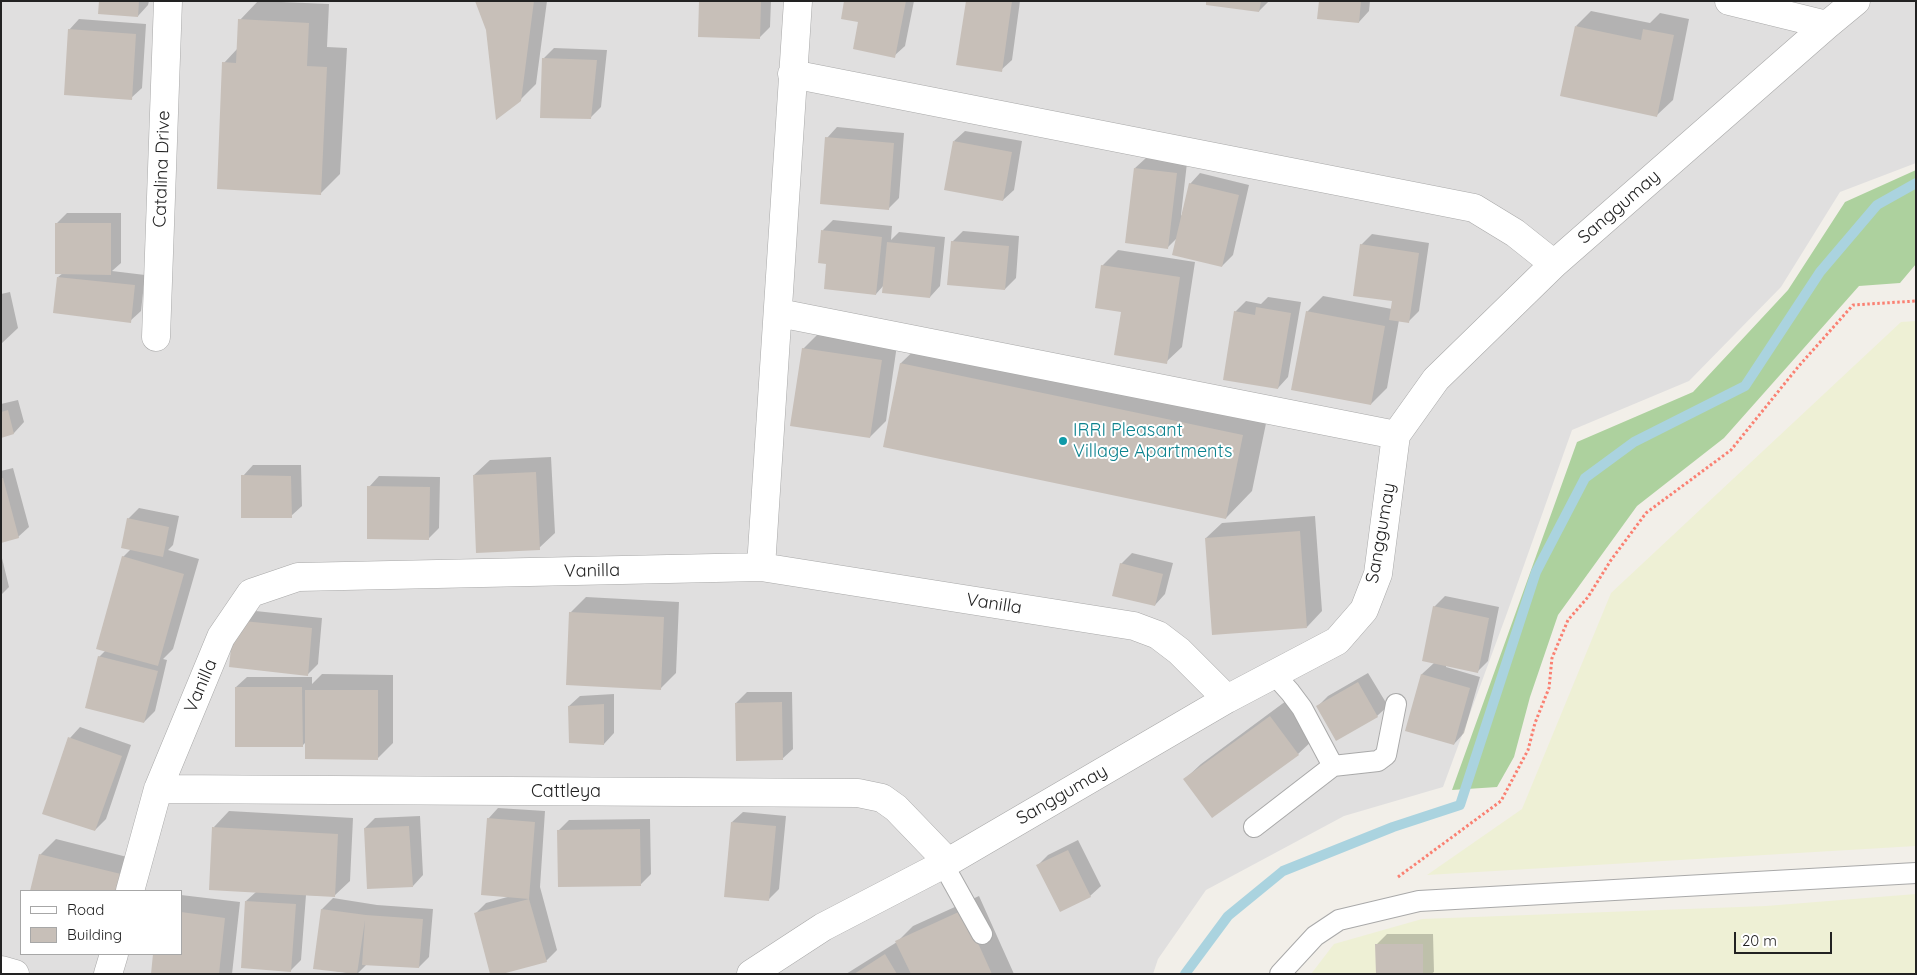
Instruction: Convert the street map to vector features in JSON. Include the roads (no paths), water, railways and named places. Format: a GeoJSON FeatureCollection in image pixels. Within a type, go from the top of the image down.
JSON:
{"type":"FeatureCollection","features":[{"type":"Feature","properties":{"kind":"street","name":"Catalina Drive"},"geometry":{"type":"LineString","coordinates":[[156,337],[168,1]]}},
{"type":"Feature","properties":{"kind":"street"},"geometry":{"type":"LineString","coordinates":[[761,567],[798,1]]}},
{"type":"Feature","properties":{"kind":"street"},"geometry":{"type":"LineString","coordinates":[[1728,1],[1827,25]]}},
{"type":"Feature","properties":{"kind":"street","name":"Sanggumay"},"geometry":{"type":"LineString","coordinates":[[751,974],[823,927],[945,863],[1227,699],[1337,641],[1364,610],[1378,574],[1396,434],[1436,379],[1554,264],[1856,1]]}},
{"type":"Feature","properties":{"kind":"street"},"geometry":{"type":"LineString","coordinates":[[792,74],[1474,208],[1515,233],[1554,264]]}},
{"type":"Feature","properties":{"kind":"street"},"geometry":{"type":"LineString","coordinates":[[778,313],[1396,434]]}},
{"type":"Feature","properties":{"kind":"street","name":"Vanilla"},"geometry":{"type":"LineString","coordinates":[[130,890],[158,789],[221,637],[250,593],[298,577],[761,567],[1134,626],[1158,634],[1227,699]]}},
{"type":"Feature","properties":{"kind":"street","name":"Cattleya"},"geometry":{"type":"LineString","coordinates":[[158,789],[858,794],[882,798],[896,808],[945,863]]}},
{"type":"Feature","properties":{"kind":"street"},"geometry":{"type":"LineString","coordinates":[[108,974],[114,955]]}},
{"type":"Feature","properties":{"kind":"street"},"geometry":{"type":"LineString","coordinates":[[1,970],[16,974]]}},
{"type":"Feature","properties":{"kind":"lane"},"geometry":{"type":"LineString","coordinates":[[1274,674],[1302,708],[1333,766]]}},
{"type":"Feature","properties":{"kind":"lane"},"geometry":{"type":"LineString","coordinates":[[1254,827],[1333,766],[1378,761],[1386,755],[1396,704]]}},
{"type":"Feature","properties":{"kind":"lane"},"geometry":{"type":"LineString","coordinates":[[945,863],[982,934]]}},
{"type":"Feature","properties":{"kind":"lane"},"geometry":{"type":"LineString","coordinates":[[1280,974],[1315,936],[1339,920],[1419,901],[1916,873]]}},
{"type":"Feature","properties":{"kind":"waterway"},"geometry":{"type":"LineString","coordinates":[[1185,974],[1228,916],[1283,871],[1393,827],[1460,805],[1536,572],[1585,478],[1634,442],[1745,386],[1820,272],[1877,205],[1916,183]]}},
{"type":"Feature","properties":{"kind":"place","name":"IRRI Pleasant Village Apartments"},"geometry":{"type":"Point","coordinates":[1063,441]}}]}
